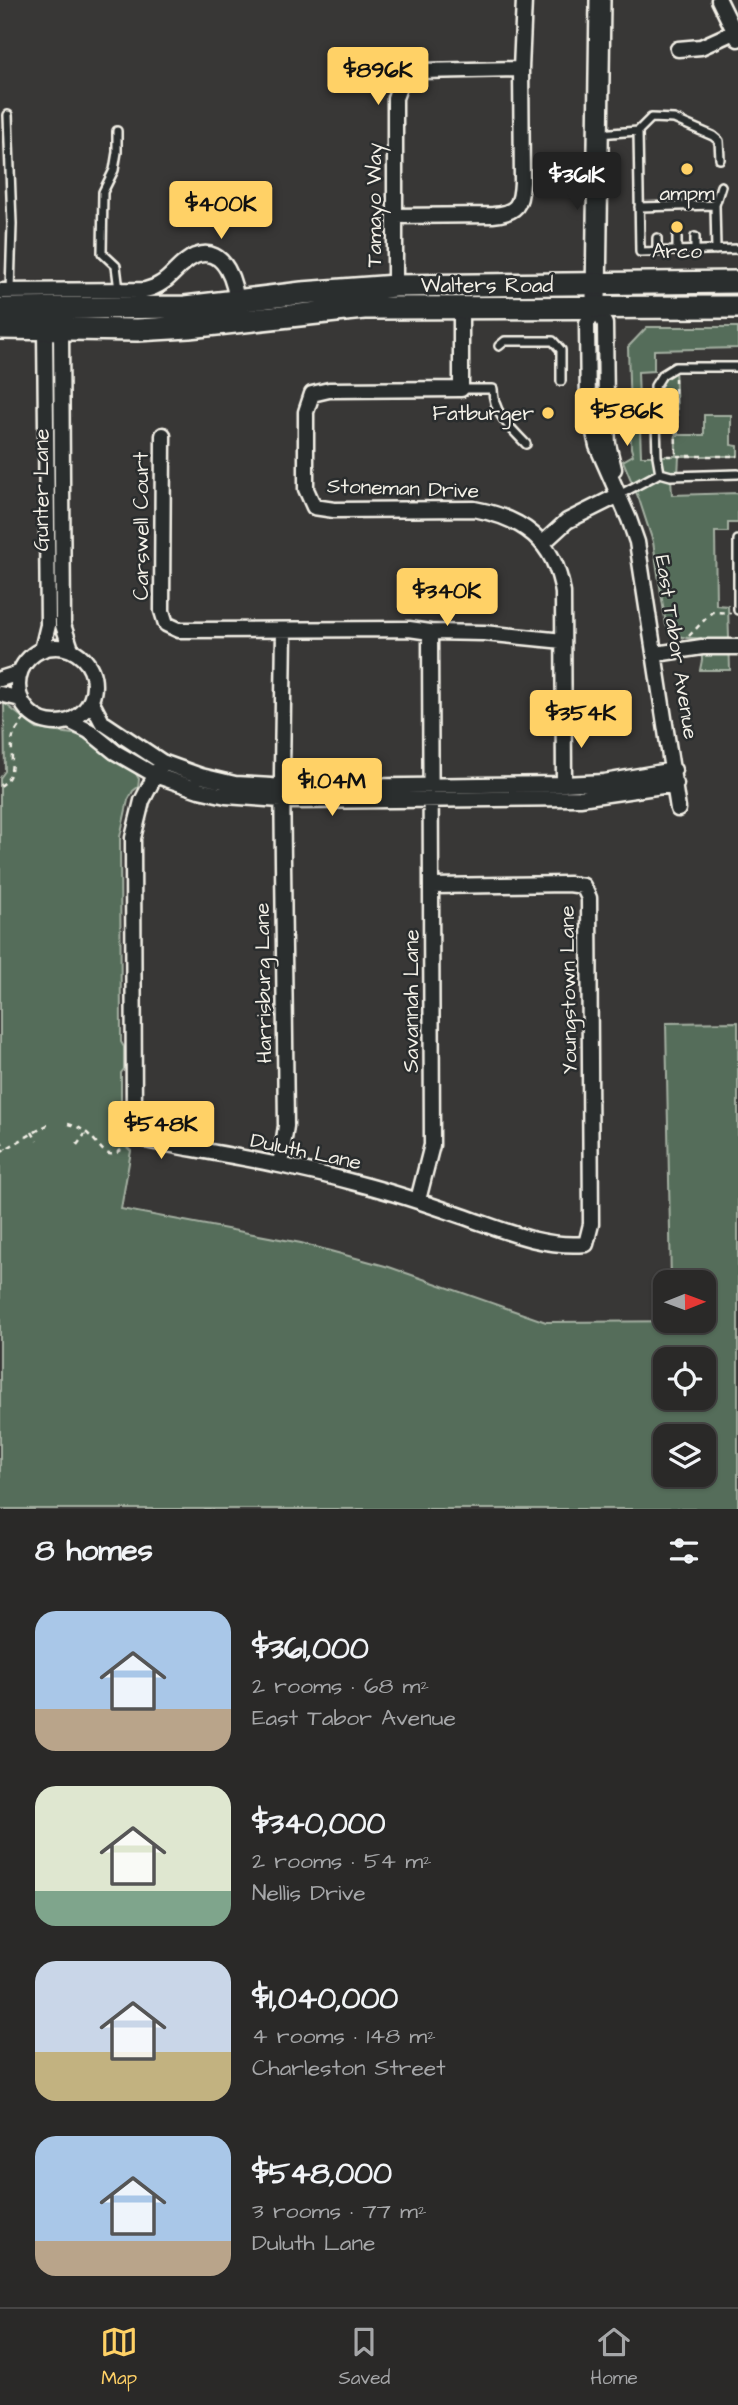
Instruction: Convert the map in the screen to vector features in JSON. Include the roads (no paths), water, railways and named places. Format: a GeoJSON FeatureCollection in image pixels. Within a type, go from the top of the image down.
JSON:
{"type":"FeatureCollection","features":[{"type":"Feature","properties":{"kind":"main road","name":"East Tabor Avenue"},"geometry":{"type":"LineString","coordinates":[[595,307],[600,0]]}},
{"type":"Feature","properties":{"kind":"main road","name":"Walters Road"},"geometry":{"type":"LineString","coordinates":[[0,328],[137,330],[238,312],[302,293],[396,286],[738,282]]}},
{"type":"Feature","properties":{"kind":"main road","name":"Walters Road"},"geometry":{"type":"LineString","coordinates":[[4,297],[238,312],[461,307],[738,307]]}},
{"type":"Feature","properties":{"kind":"street"},"geometry":{"type":"LineString","coordinates":[[395,216],[507,214],[517,206],[522,196],[523,182],[521,69],[524,0]]}},
{"type":"Feature","properties":{"kind":"street"},"geometry":{"type":"LineString","coordinates":[[678,49],[701,47],[736,35],[719,0]]}},
{"type":"Feature","properties":{"kind":"street","name":"Tamayo Way"},"geometry":{"type":"LineString","coordinates":[[396,286],[395,99],[402,79],[420,71],[521,69]]}},
{"type":"Feature","properties":{"kind":"street"},"geometry":{"type":"LineString","coordinates":[[4,297],[156,288],[195,256],[210,256],[225,264],[230,273],[238,312]]}},
{"type":"Feature","properties":{"kind":"street"},"geometry":{"type":"LineString","coordinates":[[461,307],[461,389]]}},
{"type":"Feature","properties":{"kind":"street","name":"East Tabor Avenue"},"geometry":{"type":"LineString","coordinates":[[595,307],[587,324],[588,406],[597,446],[637,542],[678,809]]}},
{"type":"Feature","properties":{"kind":"street","name":"Gunter Lane"},"geometry":{"type":"LineString","coordinates":[[53,329],[63,625],[71,649]]}},
{"type":"Feature","properties":{"kind":"street","name":"Gunter Lane"},"geometry":{"type":"LineString","coordinates":[[42,650],[48,625],[53,329]]}},
{"type":"Feature","properties":{"kind":"street","name":"Stoneman Drive"},"geometry":{"type":"LineString","coordinates":[[461,389],[329,390],[313,394],[306,412],[306,489],[314,506],[334,510],[474,509],[496,513],[516,522],[543,543],[560,575],[563,593],[564,784]]}},
{"type":"Feature","properties":{"kind":"street","name":"Carswell Court"},"geometry":{"type":"LineString","coordinates":[[163,435],[162,611],[166,624],[179,630],[284,630]]}},
{"type":"Feature","properties":{"kind":"street"},"geometry":{"type":"LineString","coordinates":[[543,543],[567,521],[619,495]]}},
{"type":"Feature","properties":{"kind":"street"},"geometry":{"type":"LineString","coordinates":[[284,630],[409,629],[563,641]]}},
{"type":"Feature","properties":{"kind":"street","name":"Harrisburg Lane"},"geometry":{"type":"LineString","coordinates":[[280,1165],[286,1126],[282,793],[284,630]]}},
{"type":"Feature","properties":{"kind":"street","name":"Savannah Lane"},"geometry":{"type":"LineString","coordinates":[[418,1200],[432,1145],[430,632]]}},
{"type":"Feature","properties":{"kind":"street"},"geometry":{"type":"LineString","coordinates":[[71,722],[83,713],[91,701],[94,687],[92,672],[84,659],[71,649],[56,646],[42,650],[29,659],[19,673],[21,699],[30,713],[43,721],[71,722],[89,731],[115,752],[159,768],[235,784],[282,793],[431,792],[580,798],[675,777]]}},
{"type":"Feature","properties":{"kind":"street"},"geometry":{"type":"LineString","coordinates":[[656,654],[702,647],[738,647]]}},
{"type":"Feature","properties":{"kind":"street"},"geometry":{"type":"LineString","coordinates":[[0,679],[19,673]]}},
{"type":"Feature","properties":{"kind":"street"},"geometry":{"type":"LineString","coordinates":[[0,694],[21,699]]}},
{"type":"Feature","properties":{"kind":"street"},"geometry":{"type":"LineString","coordinates":[[91,701],[102,722],[159,768]]}},
{"type":"Feature","properties":{"kind":"street","name":"Duluth Lane"},"geometry":{"type":"LineString","coordinates":[[159,768],[142,802],[133,838],[134,1124],[138,1136],[150,1141],[280,1165],[358,1183],[418,1200],[536,1241],[567,1246],[586,1244]]}},
{"type":"Feature","properties":{"kind":"street"},"geometry":{"type":"LineString","coordinates":[[431,792],[675,777]]}},
{"type":"Feature","properties":{"kind":"street","name":"Youngstown Lane"},"geometry":{"type":"LineString","coordinates":[[433,886],[569,884],[583,886],[589,898],[591,1224],[586,1244]]}},
{"type":"Feature","properties":{"kind":"lane"},"geometry":{"type":"LineString","coordinates":[[4,297],[12,224],[8,116]]}},
{"type":"Feature","properties":{"kind":"lane"},"geometry":{"type":"LineString","coordinates":[[596,134],[638,131],[651,118],[674,118],[719,141],[720,159]]}},
{"type":"Feature","properties":{"kind":"lane"},"geometry":{"type":"LineString","coordinates":[[117,131],[114,170],[103,192],[102,253],[116,266],[120,290]]}},
{"type":"Feature","properties":{"kind":"lane"},"geometry":{"type":"LineString","coordinates":[[638,131],[640,252],[738,249]]}},
{"type":"Feature","properties":{"kind":"lane"},"geometry":{"type":"LineString","coordinates":[[716,250],[715,205],[721,186]]}},
{"type":"Feature","properties":{"kind":"lane"},"geometry":{"type":"LineString","coordinates":[[695,205],[695,216]]}},
{"type":"Feature","properties":{"kind":"lane"},"geometry":{"type":"LineString","coordinates":[[639,207],[715,205]]}},
{"type":"Feature","properties":{"kind":"lane"},"geometry":{"type":"LineString","coordinates":[[656,206],[656,217]]}},
{"type":"Feature","properties":{"kind":"lane"},"geometry":{"type":"LineString","coordinates":[[677,206],[677,217]]}},
{"type":"Feature","properties":{"kind":"lane"},"geometry":{"type":"LineString","coordinates":[[677,237],[677,251]]}},
{"type":"Feature","properties":{"kind":"lane"},"geometry":{"type":"LineString","coordinates":[[695,237],[695,251]]}},
{"type":"Feature","properties":{"kind":"lane"},"geometry":{"type":"LineString","coordinates":[[657,238],[657,251]]}},
{"type":"Feature","properties":{"kind":"lane"},"geometry":{"type":"LineString","coordinates":[[499,346],[505,341],[553,341],[561,351],[561,380]]}},
{"type":"Feature","properties":{"kind":"lane"},"geometry":{"type":"LineString","coordinates":[[660,473],[655,386],[662,375],[675,367],[738,367]]}},
{"type":"Feature","properties":{"kind":"lane"},"geometry":{"type":"LineString","coordinates":[[499,381],[494,389],[494,401],[501,417],[526,444]]}},
{"type":"Feature","properties":{"kind":"lane"},"geometry":{"type":"LineString","coordinates":[[461,389],[494,389]]}},
{"type":"Feature","properties":{"kind":"lane"},"geometry":{"type":"LineString","coordinates":[[619,495],[660,473],[671,476],[738,474]]}},
{"type":"Feature","properties":{"kind":"lane"},"geometry":{"type":"LineString","coordinates":[[738,540],[738,611]]}},
{"type":"Feature","properties":{"kind":"place","name":"ampm"},"geometry":{"type":"Point","coordinates":[687,169]}},
{"type":"Feature","properties":{"kind":"place","name":"Arco"},"geometry":{"type":"Point","coordinates":[677,227]}},
{"type":"Feature","properties":{"kind":"place","name":"Fatburger"},"geometry":{"type":"Point","coordinates":[548,413]}}]}
